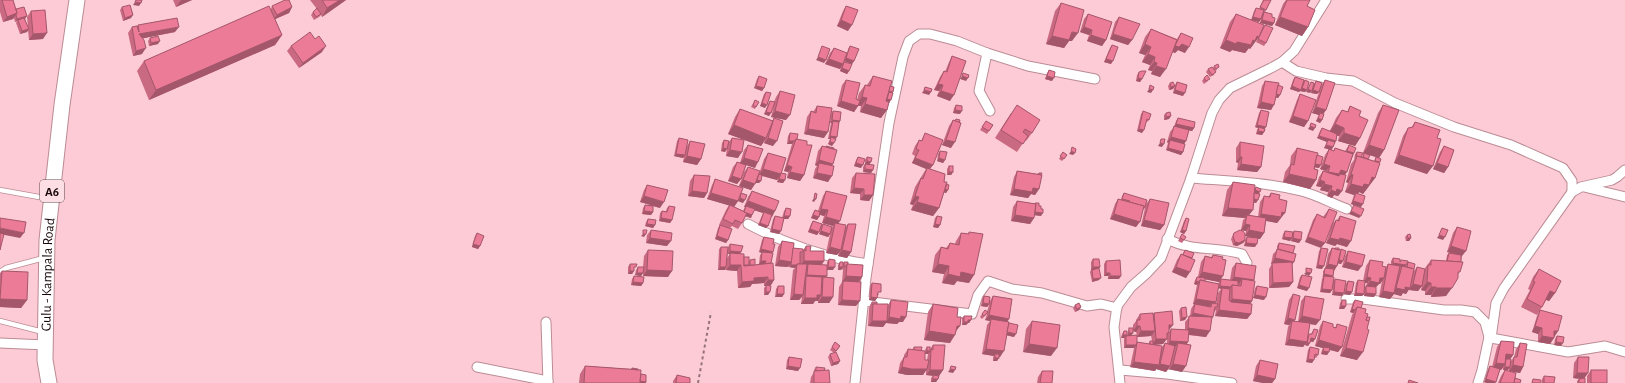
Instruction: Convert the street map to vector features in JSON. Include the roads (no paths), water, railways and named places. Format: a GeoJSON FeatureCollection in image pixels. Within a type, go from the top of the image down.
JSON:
{"type":"FeatureCollection","features":[{"type":"Feature","properties":{"kind":"main road","name":"Gulu - Kampala Road"},"geometry":{"type":"LineString","coordinates":[[49,383],[46,360],[47,240],[62,105],[76,0]]}},
{"type":"Feature","properties":{"kind":"street"},"geometry":{"type":"LineString","coordinates":[[1120,383],[1120,370],[1114,327],[1117,308],[1131,287],[1161,258],[1191,178],[1212,113],[1219,100],[1230,88],[1282,62],[1294,51],[1326,0]]}},
{"type":"Feature","properties":{"kind":"street"},"geometry":{"type":"LineString","coordinates":[[854,383],[868,264],[889,123],[903,57],[909,41],[919,34],[930,34],[957,41],[987,53],[1028,66],[1095,79]]}},
{"type":"Feature","properties":{"kind":"street"},"geometry":{"type":"LineString","coordinates":[[987,53],[978,91],[990,111]]}},
{"type":"Feature","properties":{"kind":"street"},"geometry":{"type":"LineString","coordinates":[[1282,62],[1296,71],[1326,78],[1353,81],[1395,103],[1454,127],[1511,145],[1563,168],[1572,181],[1572,192]]}},
{"type":"Feature","properties":{"kind":"street"},"geometry":{"type":"LineString","coordinates":[[1478,383],[1490,337],[1496,303],[1504,288],[1572,192],[1581,187],[1612,180],[1625,170]]}},
{"type":"Feature","properties":{"kind":"street"},"geometry":{"type":"LineString","coordinates":[[1191,178],[1241,181],[1299,190],[1315,195],[1330,203],[1347,209]]}},
{"type":"Feature","properties":{"kind":"street"},"geometry":{"type":"LineString","coordinates":[[1581,187],[1625,197]]}},
{"type":"Feature","properties":{"kind":"street"},"geometry":{"type":"LineString","coordinates":[[748,224],[802,248],[822,255],[843,261],[868,264]]}},
{"type":"Feature","properties":{"kind":"street"},"geometry":{"type":"LineString","coordinates":[[1168,239],[1180,245],[1229,250],[1242,254],[1247,264]]}},
{"type":"Feature","properties":{"kind":"street"},"geometry":{"type":"LineString","coordinates":[[864,301],[972,314],[978,294],[988,281],[1012,288],[1042,293],[1087,306],[1101,304],[1117,308]]}},
{"type":"Feature","properties":{"kind":"street"},"geometry":{"type":"LineString","coordinates":[[1346,299],[1363,299],[1444,310],[1475,312],[1485,322],[1490,337]]}},
{"type":"Feature","properties":{"kind":"street"},"geometry":{"type":"LineString","coordinates":[[476,366],[548,382],[546,322]]}},
{"type":"Feature","properties":{"kind":"street"},"geometry":{"type":"LineString","coordinates":[[1490,337],[1568,352],[1605,346],[1625,352]]}},
{"type":"Feature","properties":{"kind":"street"},"geometry":{"type":"LineString","coordinates":[[0,343],[46,339]]}},
{"type":"Feature","properties":{"kind":"street"},"geometry":{"type":"LineString","coordinates":[[1120,370],[1167,374],[1232,383]]}},
{"type":"Feature","properties":{"kind":"lane"},"geometry":{"type":"LineString","coordinates":[[0,190],[52,199]]}},
{"type":"Feature","properties":{"kind":"lane"},"geometry":{"type":"LineString","coordinates":[[0,272],[6,268],[47,257]]}},
{"type":"Feature","properties":{"kind":"lane"},"geometry":{"type":"LineString","coordinates":[[0,321],[46,339]]}}]}
